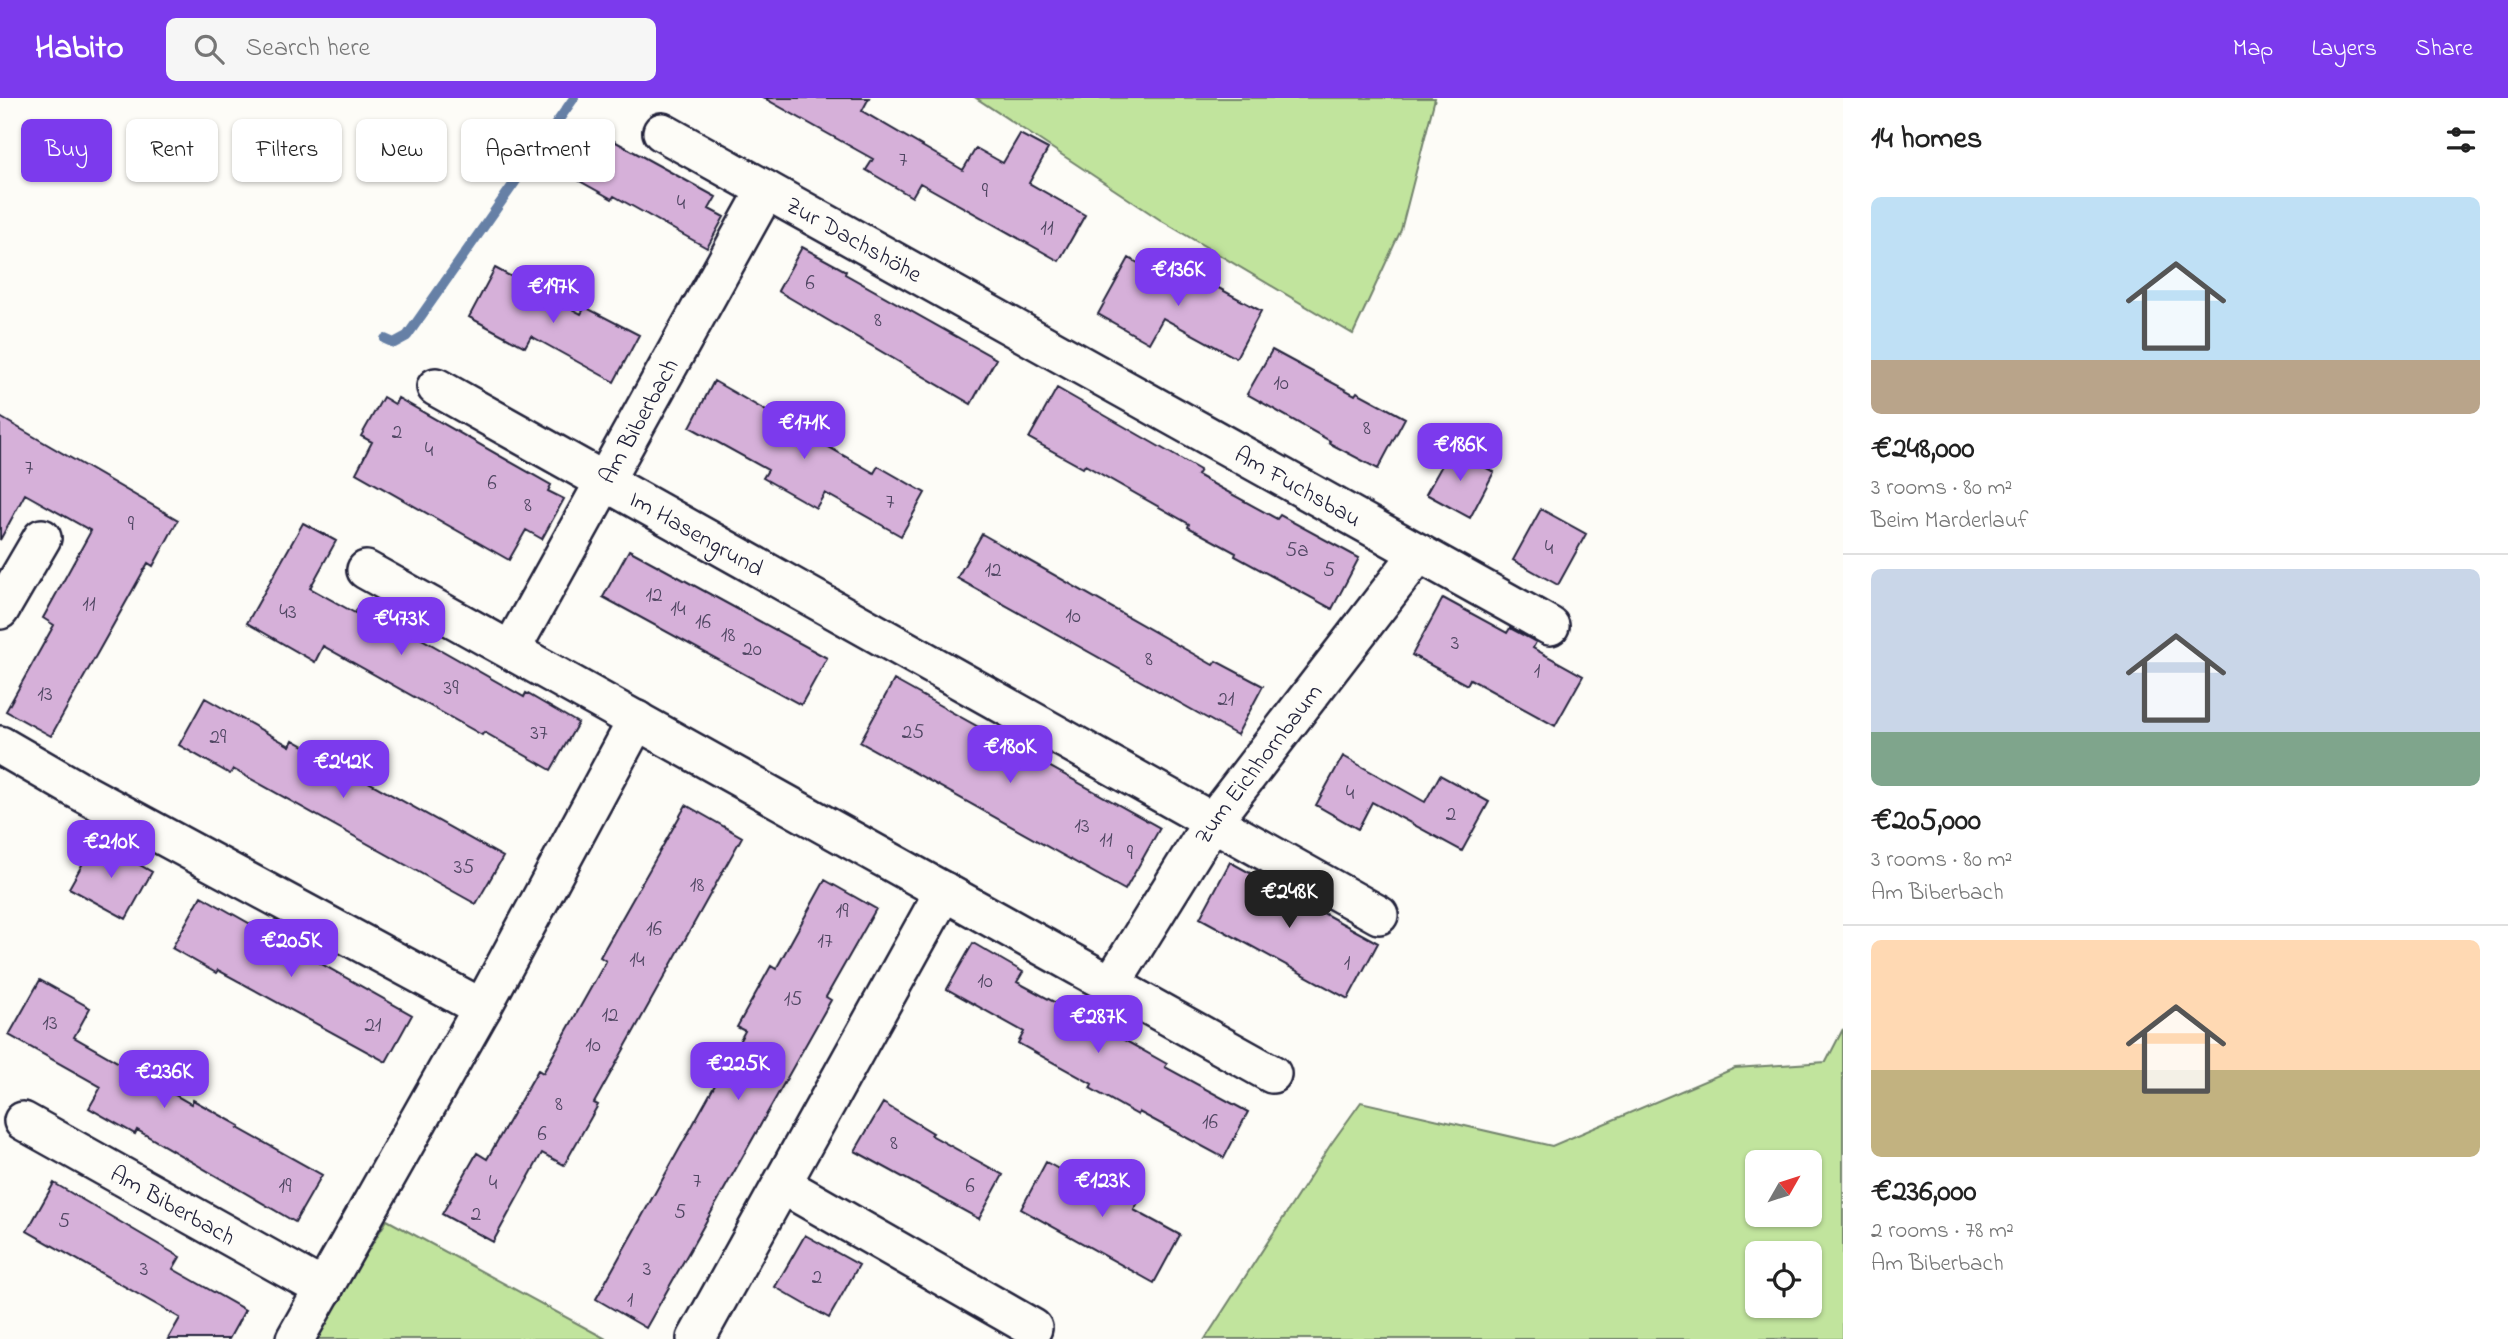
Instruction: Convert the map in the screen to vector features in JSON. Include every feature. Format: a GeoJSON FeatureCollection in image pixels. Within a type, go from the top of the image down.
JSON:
{"type":"FeatureCollection","features":[{"type":"Feature","properties":{"kind":"street","name":"Zur Dachshöhe"},"geometry":{"type":"LineString","coordinates":[[662,132],[1047,346]]}},
{"type":"Feature","properties":{"kind":"street","name":"Am Biberbach"},"geometry":{"type":"LineString","coordinates":[[511,650],[766,190]]}},
{"type":"Feature","properties":{"kind":"street","name":"Am Fuchsbau"},"geometry":{"type":"LineString","coordinates":[[1047,346],[1550,626]]}},
{"type":"Feature","properties":{"kind":"street","name":"Im Hasengrund"},"geometry":{"type":"LineString","coordinates":[[436,387],[1379,915]]}},
{"type":"Feature","properties":{"kind":"street"},"geometry":{"type":"LineString","coordinates":[[0,610],[42,538]]}},
{"type":"Feature","properties":{"kind":"street","name":"Zum Eichhornbaum"},"geometry":{"type":"LineString","coordinates":[[1111,985],[1212,822],[1419,553]]}},
{"type":"Feature","properties":{"kind":"street"},"geometry":{"type":"LineString","coordinates":[[366,570],[1272,1073]]}},
{"type":"Feature","properties":{"kind":"street"},"geometry":{"type":"LineString","coordinates":[[295,1339],[482,1008],[637,720]]}},
{"type":"Feature","properties":{"kind":"street"},"geometry":{"type":"LineString","coordinates":[[0,745],[76,789],[482,1008]]}},
{"type":"Feature","properties":{"kind":"street"},"geometry":{"type":"LineString","coordinates":[[696,1339],[944,891]]}},
{"type":"Feature","properties":{"kind":"street","name":"Am Biberbach"},"geometry":{"type":"LineString","coordinates":[[23,1121],[324,1289]]}},
{"type":"Feature","properties":{"kind":"street"},"geometry":{"type":"LineString","coordinates":[[783,1185],[1033,1328]]}},
{"type":"Feature","properties":{"kind":"green space"},"geometry":{"type":"Polygon","coordinates":[[[976,98],[1435,98],[1401,230],[1353,334],[1162,221],[976,98]]]}},
{"type":"Feature","properties":{"kind":"green space"},"geometry":{"type":"Polygon","coordinates":[[[1843,1029],[1843,1339],[1205,1339],[1361,1102],[1552,1146],[1735,1068],[1826,1062],[1843,1029]]]}},
{"type":"Feature","properties":{"kind":"green space"},"geometry":{"type":"Polygon","coordinates":[[[387,1220],[606,1339],[314,1339],[387,1220]]]}},
{"type":"Feature","properties":{"kind":"building"},"geometry":{"type":"Polygon","coordinates":[[[764,98],[869,98],[862,111],[963,170],[976,148],[1003,163],[1020,134],[1048,149],[1029,183],[1085,215],[1059,261],[920,183],[912,197],[866,170],[873,159],[764,98]]]}},
{"type":"Feature","properties":{"kind":"building"},"geometry":{"type":"Polygon","coordinates":[[[615,141],[716,197],[709,209],[724,217],[707,248],[614,196],[612,199],[582,182],[615,182],[615,141]]]}},
{"type":"Feature","properties":{"kind":"building"},"geometry":{"type":"Polygon","coordinates":[[[802,247],[996,359],[971,404],[778,291],[802,247]]]}},
{"type":"Feature","properties":{"kind":"building"},"geometry":{"type":"Polygon","coordinates":[[[1129,258],[1172,282],[1180,267],[1261,311],[1236,358],[1163,318],[1149,343],[1098,314],[1129,258]]]}},
{"type":"Feature","properties":{"kind":"building"},"geometry":{"type":"Polygon","coordinates":[[[495,268],[581,314],[585,307],[639,335],[614,382],[531,336],[525,347],[469,317],[495,268]]]}},
{"type":"Feature","properties":{"kind":"building"},"geometry":{"type":"Polygon","coordinates":[[[1272,350],[1355,395],[1357,392],[1405,418],[1378,469],[1247,394],[1272,350]]]}},
{"type":"Feature","properties":{"kind":"building"},"geometry":{"type":"Polygon","coordinates":[[[714,381],[874,473],[878,466],[925,493],[901,536],[825,493],[816,508],[763,478],[768,470],[690,427],[714,381]]]}},
{"type":"Feature","properties":{"kind":"building"},"geometry":{"type":"Polygon","coordinates":[[[1057,388],[1200,470],[1197,475],[1277,519],[1280,515],[1359,558],[1332,609],[1235,556],[1236,553],[1188,527],[1189,524],[1085,465],[1083,468],[1029,438],[1057,388]]]}},
{"type":"Feature","properties":{"kind":"building"},"geometry":{"type":"Polygon","coordinates":[[[383,397],[395,404],[398,398],[551,485],[548,491],[564,499],[542,539],[526,530],[509,560],[356,473],[372,442],[361,436],[383,397]]]}},
{"type":"Feature","properties":{"kind":"building"},"geometry":{"type":"Polygon","coordinates":[[[0,417],[178,520],[153,566],[148,563],[51,736],[6,711],[54,625],[43,618],[91,531],[25,494],[0,540],[0,417]]]}},
{"type":"Feature","properties":{"kind":"building"},"geometry":{"type":"Polygon","coordinates":[[[1451,449],[1494,472],[1470,518],[1426,494],[1451,449]]]}},
{"type":"Feature","properties":{"kind":"building"},"geometry":{"type":"Polygon","coordinates":[[[1541,509],[1586,534],[1558,585],[1513,560],[1541,509]]]}},
{"type":"Feature","properties":{"kind":"building"},"geometry":{"type":"Polygon","coordinates":[[[303,523],[336,541],[310,588],[355,613],[360,604],[524,697],[526,693],[578,723],[551,770],[484,732],[482,735],[323,646],[315,662],[247,623],[303,523]]]}},
{"type":"Feature","properties":{"kind":"building"},"geometry":{"type":"Polygon","coordinates":[[[982,534],[1213,665],[1216,661],[1263,686],[1237,735],[957,578],[982,534]]]}},
{"type":"Feature","properties":{"kind":"building"},"geometry":{"type":"Polygon","coordinates":[[[629,550],[827,658],[801,705],[603,597],[629,550]]]}},
{"type":"Feature","properties":{"kind":"building"},"geometry":{"type":"Polygon","coordinates":[[[1443,598],[1507,633],[1510,628],[1536,642],[1533,648],[1583,676],[1555,726],[1470,679],[1467,685],[1412,655],[1443,598]]]}},
{"type":"Feature","properties":{"kind":"building"},"geometry":{"type":"Polygon","coordinates":[[[894,680],[1160,828],[1125,890],[860,742],[894,680]]]}},
{"type":"Feature","properties":{"kind":"building"},"geometry":{"type":"Polygon","coordinates":[[[205,698],[290,746],[293,740],[503,857],[476,904],[233,769],[230,774],[179,745],[205,698]]]}},
{"type":"Feature","properties":{"kind":"building"},"geometry":{"type":"Polygon","coordinates":[[[1343,756],[1425,802],[1440,775],[1489,802],[1462,851],[1372,802],[1358,829],[1316,805],[1343,756]]]}},
{"type":"Feature","properties":{"kind":"building"},"geometry":{"type":"Polygon","coordinates":[[[686,805],[742,837],[594,1103],[598,1105],[564,1165],[542,1153],[493,1242],[442,1214],[477,1153],[487,1159],[538,1070],[543,1073],[606,961],[600,957],[686,805]]]}},
{"type":"Feature","properties":{"kind":"building"},"geometry":{"type":"Polygon","coordinates":[[[96,840],[152,872],[126,919],[69,888],[96,840]]]}},
{"type":"Feature","properties":{"kind":"building"},"geometry":{"type":"Polygon","coordinates":[[[1230,862],[1378,943],[1348,999],[1200,918],[1230,862]]]}},
{"type":"Feature","properties":{"kind":"building"},"geometry":{"type":"Polygon","coordinates":[[[825,880],[876,909],[826,997],[831,1000],[646,1328],[596,1299],[745,1031],[737,1027],[771,966],[776,969],[825,880]]]}},
{"type":"Feature","properties":{"kind":"building"},"geometry":{"type":"Polygon","coordinates":[[[201,896],[412,1015],[386,1062],[218,970],[216,973],[172,948],[201,896]]]}},
{"type":"Feature","properties":{"kind":"building"},"geometry":{"type":"Polygon","coordinates":[[[973,943],[1023,972],[1017,982],[1167,1064],[1165,1067],[1248,1112],[1224,1158],[1090,1088],[1092,1084],[1018,1043],[1024,1032],[947,989],[973,943]]]}},
{"type":"Feature","properties":{"kind":"building"},"geometry":{"type":"Polygon","coordinates":[[[40,980],[90,1008],[74,1037],[191,1104],[193,1100],[240,1126],[238,1128],[322,1175],[295,1222],[137,1130],[135,1134],[89,1108],[101,1087],[9,1035],[40,980]]]}},
{"type":"Feature","properties":{"kind":"building"},"geometry":{"type":"Polygon","coordinates":[[[883,1103],[933,1133],[931,1135],[1003,1175],[979,1219],[855,1151],[883,1103]]]}},
{"type":"Feature","properties":{"kind":"building"},"geometry":{"type":"Polygon","coordinates":[[[1046,1162],[1091,1187],[1099,1171],[1142,1195],[1134,1210],[1180,1235],[1154,1283],[1021,1209],[1046,1162]]]}},
{"type":"Feature","properties":{"kind":"building"},"geometry":{"type":"Polygon","coordinates":[[[54,1183],[180,1257],[173,1269],[245,1310],[229,1339],[168,1339],[180,1318],[27,1231],[54,1183]]]}},
{"type":"Feature","properties":{"kind":"building"},"geometry":{"type":"Polygon","coordinates":[[[805,1235],[859,1265],[829,1318],[775,1287],[805,1235]]]}},
{"type":"Feature","properties":{"kind":"waterway"},"geometry":{"type":"LineString","coordinates":[[385,339],[394,343],[407,336],[574,98]]}}]}
